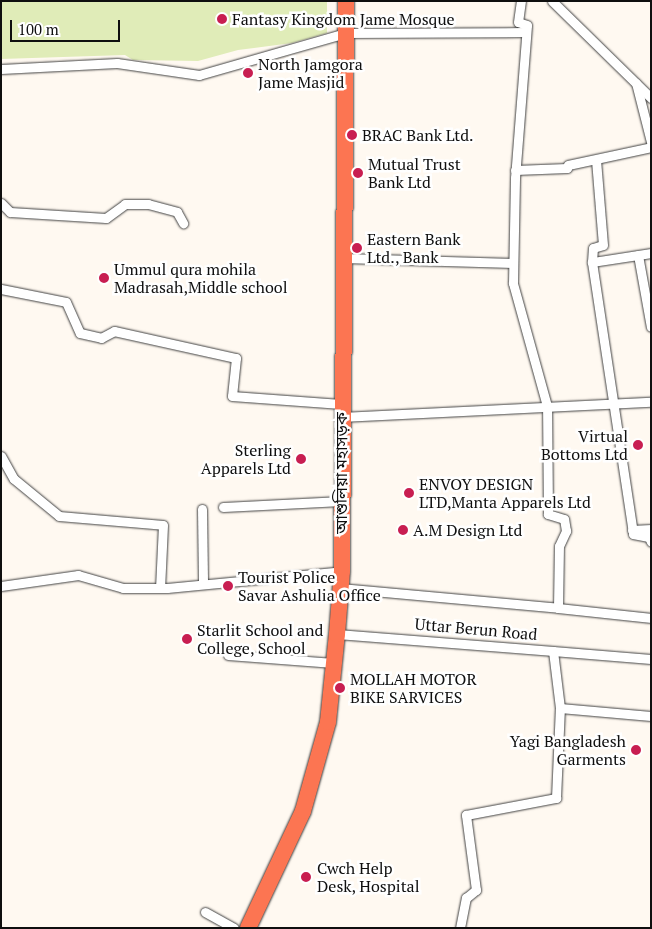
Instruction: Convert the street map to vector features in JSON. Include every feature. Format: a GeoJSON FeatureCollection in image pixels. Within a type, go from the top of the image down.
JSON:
{"type":"FeatureCollection","features":[{"type":"Feature","properties":{"kind":"highway","name":"আশুলিয়া মহাসড়ক"},"geometry":{"type":"LineString","coordinates":[[248,928],[303,811],[328,722],[342,571],[342,258],[346,1]]}},
{"type":"Feature","properties":{"kind":"street"},"geometry":{"type":"LineString","coordinates":[[521,1],[518,22],[527,25],[516,170],[512,283],[547,406],[548,514],[564,520],[566,531],[559,546],[558,608]]}},
{"type":"Feature","properties":{"kind":"street"},"geometry":{"type":"LineString","coordinates":[[552,1],[651,98]]}},
{"type":"Feature","properties":{"kind":"street"},"geometry":{"type":"LineString","coordinates":[[1,69],[117,63],[199,75],[345,33],[525,32]]}},
{"type":"Feature","properties":{"kind":"street"},"geometry":{"type":"LineString","coordinates":[[636,83],[651,142]]}},
{"type":"Feature","properties":{"kind":"street"},"geometry":{"type":"LineString","coordinates":[[516,170],[567,168],[568,165],[651,147]]}},
{"type":"Feature","properties":{"kind":"street"},"geometry":{"type":"LineString","coordinates":[[596,160],[603,245],[593,248],[592,262],[616,404],[632,534],[649,537],[651,542]]}},
{"type":"Feature","properties":{"kind":"street"},"geometry":{"type":"LineString","coordinates":[[1,203],[10,212],[106,218],[125,204],[148,204],[177,212],[183,223]]}},
{"type":"Feature","properties":{"kind":"street"},"geometry":{"type":"LineString","coordinates":[[592,262],[651,253]]}},
{"type":"Feature","properties":{"kind":"street"},"geometry":{"type":"LineString","coordinates":[[638,255],[651,327]]}},
{"type":"Feature","properties":{"kind":"street"},"geometry":{"type":"LineString","coordinates":[[342,258],[512,263]]}},
{"type":"Feature","properties":{"kind":"street"},"geometry":{"type":"LineString","coordinates":[[1,289],[66,302],[80,333],[101,338],[114,331],[236,358],[232,396],[341,410],[490,412],[547,406],[651,402]]}},
{"type":"Feature","properties":{"kind":"street"},"geometry":{"type":"LineString","coordinates":[[1,456],[14,479],[59,516],[163,525],[160,588]]}},
{"type":"Feature","properties":{"kind":"street"},"geometry":{"type":"LineString","coordinates":[[223,507],[342,501]]}},
{"type":"Feature","properties":{"kind":"street"},"geometry":{"type":"LineString","coordinates":[[202,508],[202,584]]}},
{"type":"Feature","properties":{"kind":"street"},"geometry":{"type":"LineString","coordinates":[[632,530],[651,529]]}},
{"type":"Feature","properties":{"kind":"street"},"geometry":{"type":"LineString","coordinates":[[1,586],[78,575],[123,588],[160,588],[342,571]]}},
{"type":"Feature","properties":{"kind":"street"},"geometry":{"type":"LineString","coordinates":[[340,588],[651,618]]}},
{"type":"Feature","properties":{"kind":"street","name":"Uttar Berun Road"},"geometry":{"type":"LineString","coordinates":[[337,634],[552,651],[560,708],[556,798],[466,815],[476,890],[466,898],[460,928]]}},
{"type":"Feature","properties":{"kind":"street"},"geometry":{"type":"LineString","coordinates":[[552,651],[651,659]]}},
{"type":"Feature","properties":{"kind":"street"},"geometry":{"type":"LineString","coordinates":[[228,655],[334,663]]}},
{"type":"Feature","properties":{"kind":"street"},"geometry":{"type":"LineString","coordinates":[[560,708],[651,716]]}},
{"type":"Feature","properties":{"kind":"street"},"geometry":{"type":"LineString","coordinates":[[205,912],[234,928]]}},
{"type":"Feature","properties":{"kind":"green space"},"geometry":{"type":"Polygon","coordinates":[[[1,1],[327,1],[327,33],[292,43],[238,50],[198,61],[133,60],[125,55],[1,59],[1,1]]]}},
{"type":"Feature","properties":{"kind":"place","name":"Fantasy Kingdom Jame Mosque"},"geometry":{"type":"Point","coordinates":[222,19]}},
{"type":"Feature","properties":{"kind":"place","name":"North Jamgora Jame Masjid"},"geometry":{"type":"Point","coordinates":[248,73]}},
{"type":"Feature","properties":{"kind":"place","name":"BRAC Bank Ltd."},"geometry":{"type":"Point","coordinates":[352,135]}},
{"type":"Feature","properties":{"kind":"place","name":"Mutual Trust Bank Ltd"},"geometry":{"type":"Point","coordinates":[358,173]}},
{"type":"Feature","properties":{"kind":"place","name":"Eastern Bank Ltd., Bank"},"geometry":{"type":"Point","coordinates":[357,248]}},
{"type":"Feature","properties":{"kind":"place","name":"Ummul qura mohila Madrasah,Middle school"},"geometry":{"type":"Point","coordinates":[104,278]}},
{"type":"Feature","properties":{"kind":"place","name":"Virtual Bottoms Ltd"},"geometry":{"type":"Point","coordinates":[638,445]}},
{"type":"Feature","properties":{"kind":"place","name":"Sterling Apparels Ltd"},"geometry":{"type":"Point","coordinates":[301,459]}},
{"type":"Feature","properties":{"kind":"place","name":"ENVOY DESIGN LTD,Manta Apparels Ltd"},"geometry":{"type":"Point","coordinates":[409,493]}},
{"type":"Feature","properties":{"kind":"place","name":"A.M Design Ltd"},"geometry":{"type":"Point","coordinates":[403,530]}},
{"type":"Feature","properties":{"kind":"place","name":"Tourist Police Savar Ashulia Office"},"geometry":{"type":"Point","coordinates":[228,586]}},
{"type":"Feature","properties":{"kind":"place","name":"Starlit School and College, School"},"geometry":{"type":"Point","coordinates":[187,639]}},
{"type":"Feature","properties":{"kind":"place","name":"MOLLAH MOTOR BIKE SARVICES"},"geometry":{"type":"Point","coordinates":[340,688]}},
{"type":"Feature","properties":{"kind":"place","name":"Yagi Bangladesh Garments"},"geometry":{"type":"Point","coordinates":[636,750]}},
{"type":"Feature","properties":{"kind":"place","name":"Cwch Help Desk, Hospital"},"geometry":{"type":"Point","coordinates":[306,877]}}]}
